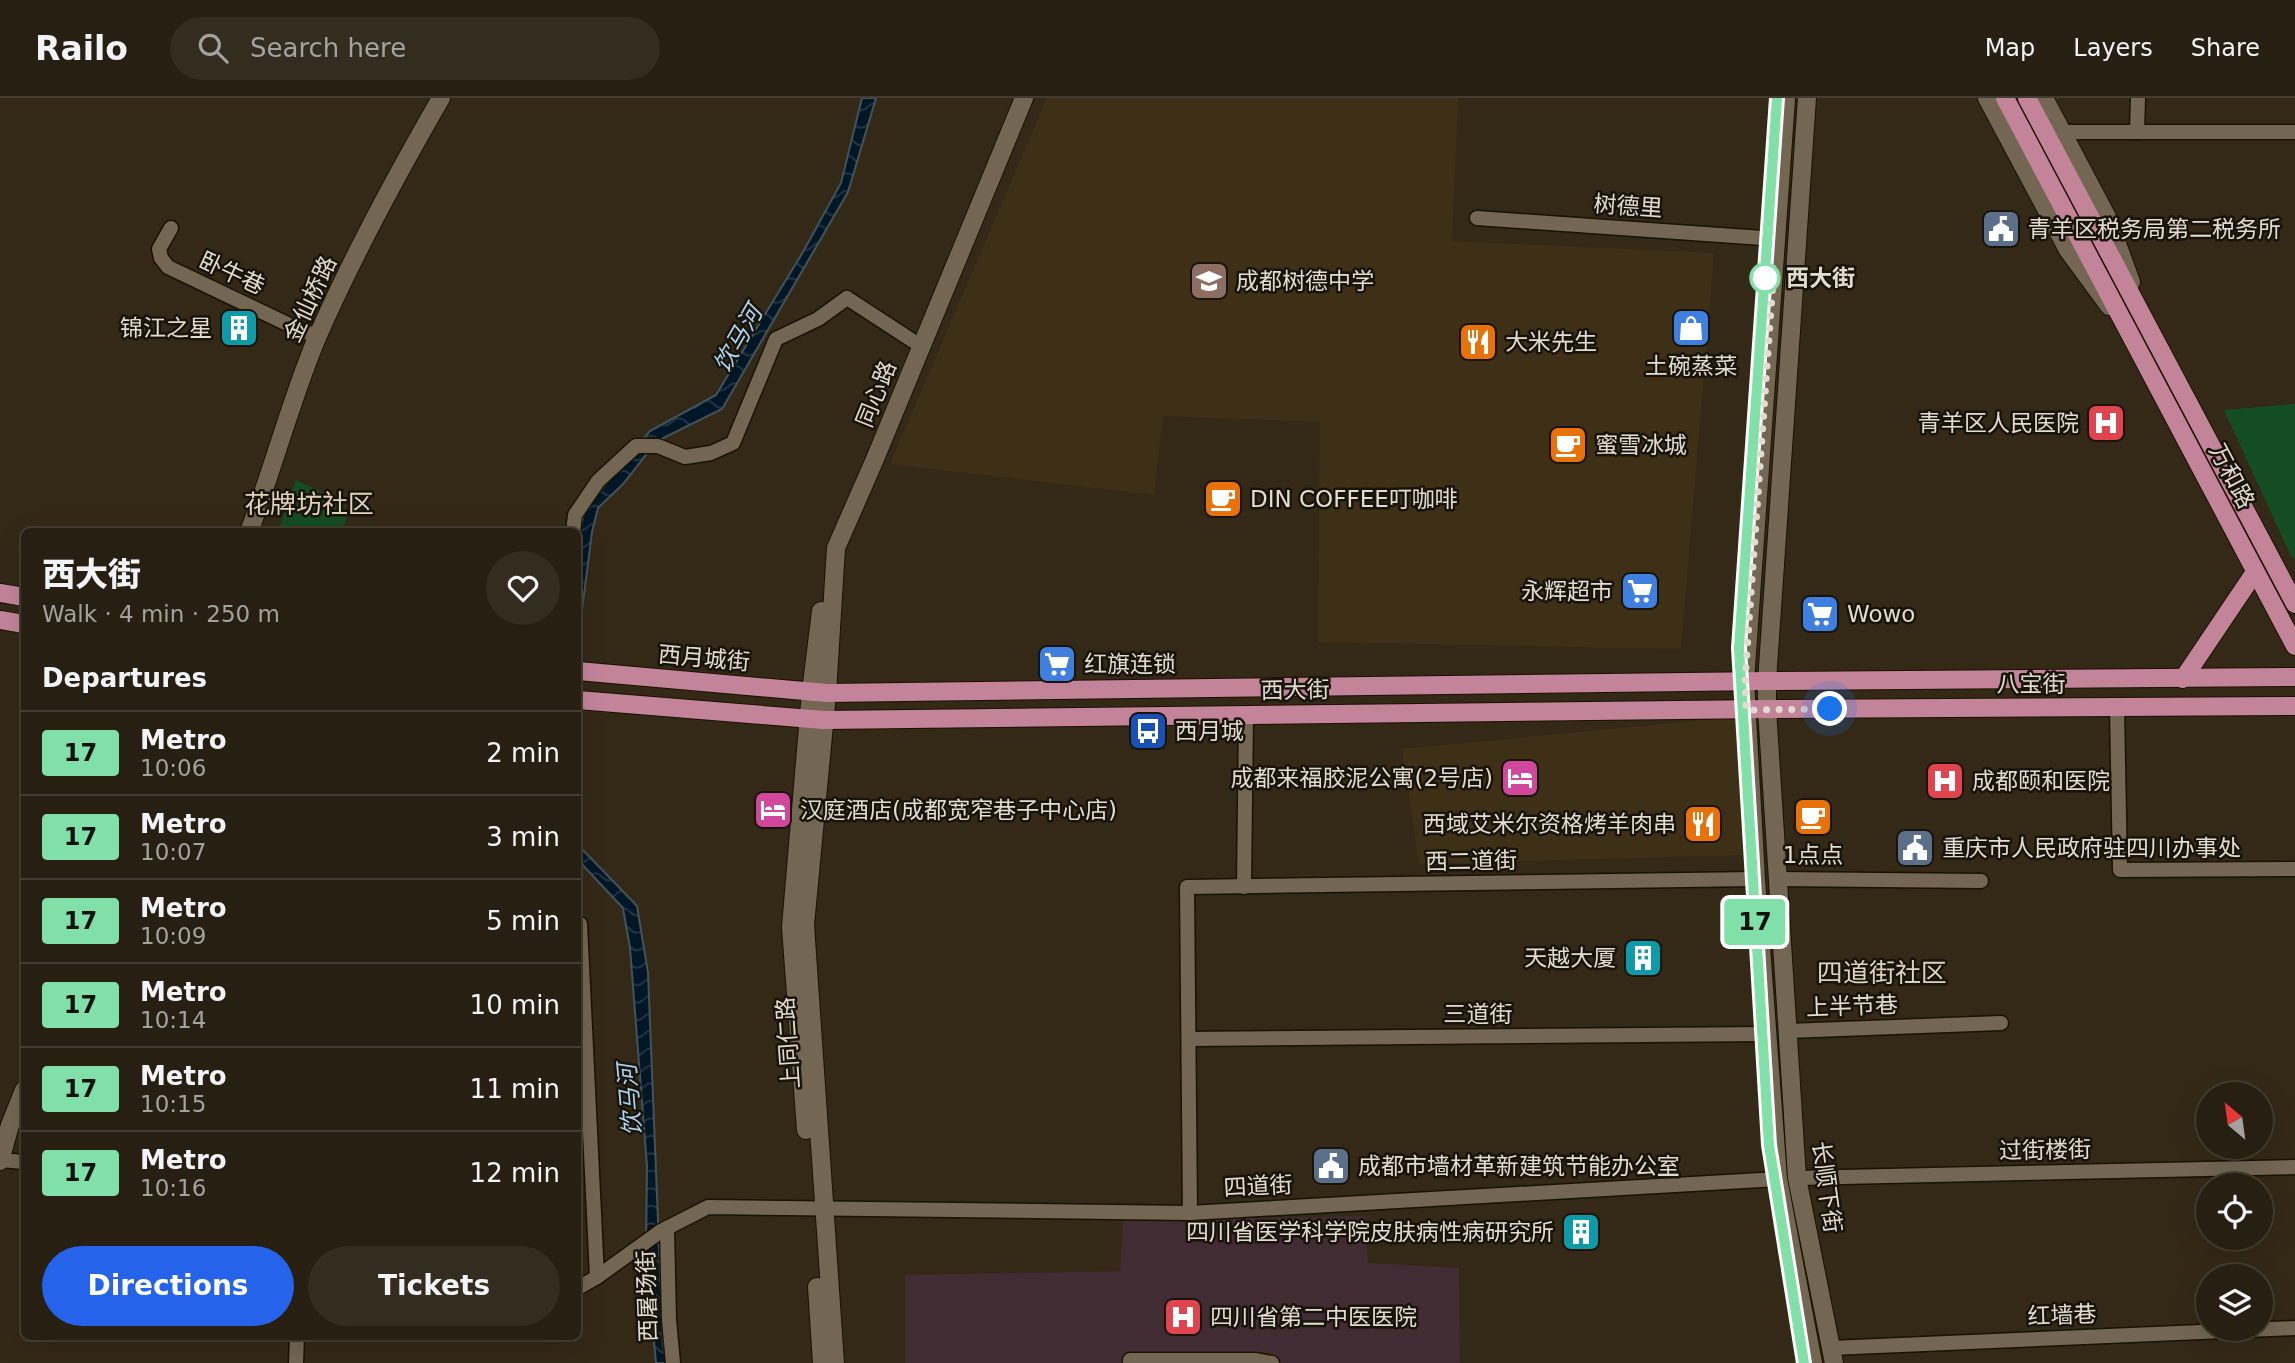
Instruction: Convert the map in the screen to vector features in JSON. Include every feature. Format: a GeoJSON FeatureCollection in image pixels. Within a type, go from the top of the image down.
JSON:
{"type":"FeatureCollection","features":[{"type":"Feature","properties":{"kind":"main road","name":"金仙桥路"},"geometry":{"type":"LineString","coordinates":[[250,528],[318,335],[410,152],[441,98]]}},
{"type":"Feature","properties":{"kind":"main road"},"geometry":{"type":"LineString","coordinates":[[819,693],[831,539],[983,178],[1013,98]]}},
{"type":"Feature","properties":{"kind":"main road","name":"同心路"},"geometry":{"type":"LineString","coordinates":[[816,720],[836,548],[1024,98]]}},
{"type":"Feature","properties":{"kind":"main road","name":"长顺下街"},"geometry":{"type":"LineString","coordinates":[[1786,98],[1745,681],[1756,879],[1778,1179],[1813,1363]]}},
{"type":"Feature","properties":{"kind":"main road","name":"长顺下街"},"geometry":{"type":"LineString","coordinates":[[1807,98],[1767,709],[1797,1178],[1833,1356]]}},
{"type":"Feature","properties":{"kind":"main road","name":"万和路"},"geometry":{"type":"LineString","coordinates":[[1987,98],[2068,250],[2126,329]]}},
{"type":"Feature","properties":{"kind":"main road","name":"万和路"},"geometry":{"type":"LineString","coordinates":[[2005,98],[2295,646]]}},
{"type":"Feature","properties":{"kind":"main road","name":"万和路"},"geometry":{"type":"LineString","coordinates":[[2027,98],[2295,604]]}},
{"type":"Feature","properties":{"kind":"main road","name":"万和路"},"geometry":{"type":"LineString","coordinates":[[2044,98],[2108,219],[2144,318]]}},
{"type":"Feature","properties":{"kind":"main road"},"geometry":{"type":"LineString","coordinates":[[2183,679],[2255,572]]}},
{"type":"Feature","properties":{"kind":"main road"},"geometry":{"type":"LineString","coordinates":[[0,593],[21,596]]}},
{"type":"Feature","properties":{"kind":"main road"},"geometry":{"type":"LineString","coordinates":[[0,620],[21,624]]}},
{"type":"Feature","properties":{"kind":"main road","name":"西月城街"},"geometry":{"type":"LineString","coordinates":[[581,671],[819,693]]}},
{"type":"Feature","properties":{"kind":"main road","name":"八宝街"},"geometry":{"type":"LineString","coordinates":[[1767,681],[2295,677]]}},
{"type":"Feature","properties":{"kind":"main road","name":"西大街"},"geometry":{"type":"LineString","coordinates":[[819,693],[1767,681]]}},
{"type":"Feature","properties":{"kind":"main road"},"geometry":{"type":"LineString","coordinates":[[581,700],[816,720]]}},
{"type":"Feature","properties":{"kind":"main road","name":"八宝街"},"geometry":{"type":"LineString","coordinates":[[1767,709],[2295,706]]}},
{"type":"Feature","properties":{"kind":"main road","name":"西大街"},"geometry":{"type":"LineString","coordinates":[[816,720],[1767,709]]}},
{"type":"Feature","properties":{"kind":"main road","name":"上同仁路"},"geometry":{"type":"LineString","coordinates":[[816,720],[805,925],[818,1209],[835,1363]]}},
{"type":"Feature","properties":{"kind":"main road"},"geometry":{"type":"LineString","coordinates":[[0,1160],[21,1098]]}},
{"type":"Feature","properties":{"kind":"main road"},"geometry":{"type":"LineString","coordinates":[[818,1209],[822,1363]]}},
{"type":"Feature","properties":{"kind":"street"},"geometry":{"type":"LineString","coordinates":[[2137,132],[2138,98]]}},
{"type":"Feature","properties":{"kind":"street"},"geometry":{"type":"LineString","coordinates":[[2062,131],[2295,132]]}},
{"type":"Feature","properties":{"kind":"street","name":"树德里"},"geometry":{"type":"LineString","coordinates":[[1477,218],[1777,239]]}},
{"type":"Feature","properties":{"kind":"street","name":"卧牛巷"},"geometry":{"type":"LineString","coordinates":[[172,228],[159,249],[161,258],[168,267],[304,332],[318,335]]}},
{"type":"Feature","properties":{"kind":"street"},"geometry":{"type":"LineString","coordinates":[[573,528],[575,515],[598,481],[637,446],[658,446],[685,457],[712,453],[733,443],[776,339],[818,319],[847,298],[913,341]]}},
{"type":"Feature","properties":{"kind":"street"},"geometry":{"type":"LineString","coordinates":[[2118,708],[2120,870],[2295,869]]}},
{"type":"Feature","properties":{"kind":"street"},"geometry":{"type":"LineString","coordinates":[[1244,887],[1246,715]]}},
{"type":"Feature","properties":{"kind":"street","name":"西二道街"},"geometry":{"type":"LineString","coordinates":[[1189,1039],[1187,887],[1756,879]]}},
{"type":"Feature","properties":{"kind":"street"},"geometry":{"type":"LineString","coordinates":[[1778,879],[1981,881]]}},
{"type":"Feature","properties":{"kind":"street"},"geometry":{"type":"LineString","coordinates":[[581,946],[597,1277]]}},
{"type":"Feature","properties":{"kind":"street","name":"上半节巷"},"geometry":{"type":"LineString","coordinates":[[1788,1031],[2001,1023]]}},
{"type":"Feature","properties":{"kind":"street","name":"三道街"},"geometry":{"type":"LineString","coordinates":[[1189,1039],[1767,1034]]}},
{"type":"Feature","properties":{"kind":"street"},"geometry":{"type":"LineString","coordinates":[[1189,1039],[1191,1213]]}},
{"type":"Feature","properties":{"kind":"street"},"geometry":{"type":"LineString","coordinates":[[0,1160],[21,1162]]}},
{"type":"Feature","properties":{"kind":"street","name":"过街楼街"},"geometry":{"type":"LineString","coordinates":[[1797,1178],[2295,1167]]}},
{"type":"Feature","properties":{"kind":"street","name":"四道街"},"geometry":{"type":"LineString","coordinates":[[581,1285],[664,1230],[708,1207],[1191,1213],[1778,1179]]}},
{"type":"Feature","properties":{"kind":"street","name":"西屠场街"},"geometry":{"type":"LineString","coordinates":[[664,1230],[673,1363]]}},
{"type":"Feature","properties":{"kind":"street","name":"红墙巷"},"geometry":{"type":"LineString","coordinates":[[1833,1356],[2295,1328]]}},
{"type":"Feature","properties":{"kind":"street"},"geometry":{"type":"LineString","coordinates":[[296,1363],[297,1340]]}},
{"type":"Feature","properties":{"kind":"street"},"geometry":{"type":"LineString","coordinates":[[1130,1363],[1130,1360],[1255,1360],[1272,1363]]}},
{"type":"Feature","properties":{"kind":"shaded area"},"geometry":{"type":"Polygon","coordinates":[[[1047,98],[1458,98],[1452,241],[1714,253],[1681,649],[1318,642],[1320,422],[1163,416],[1154,495],[890,464],[1047,98]]]}},
{"type":"Feature","properties":{"kind":"shaded area"},"geometry":{"type":"Polygon","coordinates":[[[1737,717],[1742,855],[1419,864],[1402,749],[1737,717]]]}},
{"type":"Feature","properties":{"kind":"shaded area","name":"四川省第二中医医院"},"geometry":{"type":"Polygon","coordinates":[[[1365,1216],[1368,1263],[1459,1268],[1460,1363],[905,1363],[905,1275],[1120,1271],[1123,1221],[1365,1216]]]}},
{"type":"Feature","properties":{"kind":"green space"},"geometry":{"type":"Polygon","coordinates":[[[2295,404],[2295,558],[2291,556],[2224,410],[2295,404]]]}},
{"type":"Feature","properties":{"kind":"green space"},"geometry":{"type":"Polygon","coordinates":[[[296,480],[341,501],[348,513],[343,528],[279,528],[296,480]]]}},
{"type":"Feature","properties":{"kind":"water"},"geometry":{"type":"Polygon","coordinates":[[[862,98],[876,98],[848,192],[722,409],[657,441],[623,484],[598,508],[592,532],[581,618],[581,528],[585,509],[650,431],[716,395],[803,252],[841,183],[862,98]]]}},
{"type":"Feature","properties":{"kind":"water"},"geometry":{"type":"Polygon","coordinates":[[[581,848],[637,906],[648,973],[663,1345],[667,1363],[656,1363],[646,1252],[647,1166],[630,948],[623,908],[581,863],[581,848]]]}},
{"type":"Feature","properties":{"kind":"metro line","name":"17"},"geometry":{"type":"LineString","coordinates":[[1777,98],[1739,648],[1769,1145],[1804,1363]]}},
{"type":"Feature","properties":{"kind":"place","name":"青羊区税务局第二税务所"},"geometry":{"type":"Point","coordinates":[2001,229]}},
{"type":"Feature","properties":{"kind":"place","name":"西大街"},"geometry":{"type":"Point","coordinates":[1765,278]}},
{"type":"Feature","properties":{"kind":"place","name":"成都树德中学"},"geometry":{"type":"Point","coordinates":[1209,281]}},
{"type":"Feature","properties":{"kind":"place","name":"锦江之星"},"geometry":{"type":"Point","coordinates":[239,328]}},
{"type":"Feature","properties":{"kind":"place","name":"土碗蒸菜"},"geometry":{"type":"Point","coordinates":[1691,328]}},
{"type":"Feature","properties":{"kind":"place","name":"大米先生"},"geometry":{"type":"Point","coordinates":[1478,342]}},
{"type":"Feature","properties":{"kind":"place","name":"青羊区人民医院"},"geometry":{"type":"Point","coordinates":[2106,423]}},
{"type":"Feature","properties":{"kind":"place","name":"蜜雪冰城"},"geometry":{"type":"Point","coordinates":[1568,445]}},
{"type":"Feature","properties":{"kind":"place","name":"DIN COFFEE叮咖啡"},"geometry":{"type":"Point","coordinates":[1223,499]}},
{"type":"Feature","properties":{"kind":"place","name":"永辉超市"},"geometry":{"type":"Point","coordinates":[1640,591]}},
{"type":"Feature","properties":{"kind":"place","name":"Wowo"},"geometry":{"type":"Point","coordinates":[1820,614]}},
{"type":"Feature","properties":{"kind":"place","name":"红旗连锁"},"geometry":{"type":"Point","coordinates":[1057,664]}},
{"type":"Feature","properties":{"kind":"place","name":"西月城"},"geometry":{"type":"Point","coordinates":[1148,731]}},
{"type":"Feature","properties":{"kind":"place","name":"成都来福胶泥公寓(2号店)"},"geometry":{"type":"Point","coordinates":[1520,778]}},
{"type":"Feature","properties":{"kind":"place","name":"成都颐和医院"},"geometry":{"type":"Point","coordinates":[1945,781]}},
{"type":"Feature","properties":{"kind":"place","name":"汉庭酒店(成都宽窄巷子中心店)"},"geometry":{"type":"Point","coordinates":[773,810]}},
{"type":"Feature","properties":{"kind":"place","name":"1点点"},"geometry":{"type":"Point","coordinates":[1813,817]}},
{"type":"Feature","properties":{"kind":"place","name":"西域艾米尔资格烤羊肉串"},"geometry":{"type":"Point","coordinates":[1703,824]}},
{"type":"Feature","properties":{"kind":"place","name":"重庆市人民政府驻四川办事处"},"geometry":{"type":"Point","coordinates":[1915,848]}},
{"type":"Feature","properties":{"kind":"place","name":"天越大厦"},"geometry":{"type":"Point","coordinates":[1643,958]}},
{"type":"Feature","properties":{"kind":"place","name":"成都市墙材革新建筑节能办公室"},"geometry":{"type":"Point","coordinates":[1331,1166]}},
{"type":"Feature","properties":{"kind":"place","name":"四川省医学科学院皮肤病性病研究所"},"geometry":{"type":"Point","coordinates":[1581,1232]}},
{"type":"Feature","properties":{"kind":"place","name":"四川省第二中医医院"},"geometry":{"type":"Point","coordinates":[1183,1317]}},
{"type":"Feature","properties":{"kind":"district","name":"花牌坊社区"},"geometry":{"type":"Point","coordinates":[309,504]}},
{"type":"Feature","properties":{"kind":"district","name":"四道街社区"},"geometry":{"type":"Point","coordinates":[1882,973]}},
{"type":"Feature","properties":{"kind":"route"},"geometry":{"type":"LineString","coordinates":[[1765,278],[1774,267],[1745,681],[1746,710],[1830,709]]}},
{"type":"Feature","properties":{"kind":"water label","name":"饮马河"},"geometry":{"type":"Point","coordinates":[738,339]}},
{"type":"Feature","properties":{"kind":"water label","name":"饮马河"},"geometry":{"type":"Point","coordinates":[630,1100]}}]}
